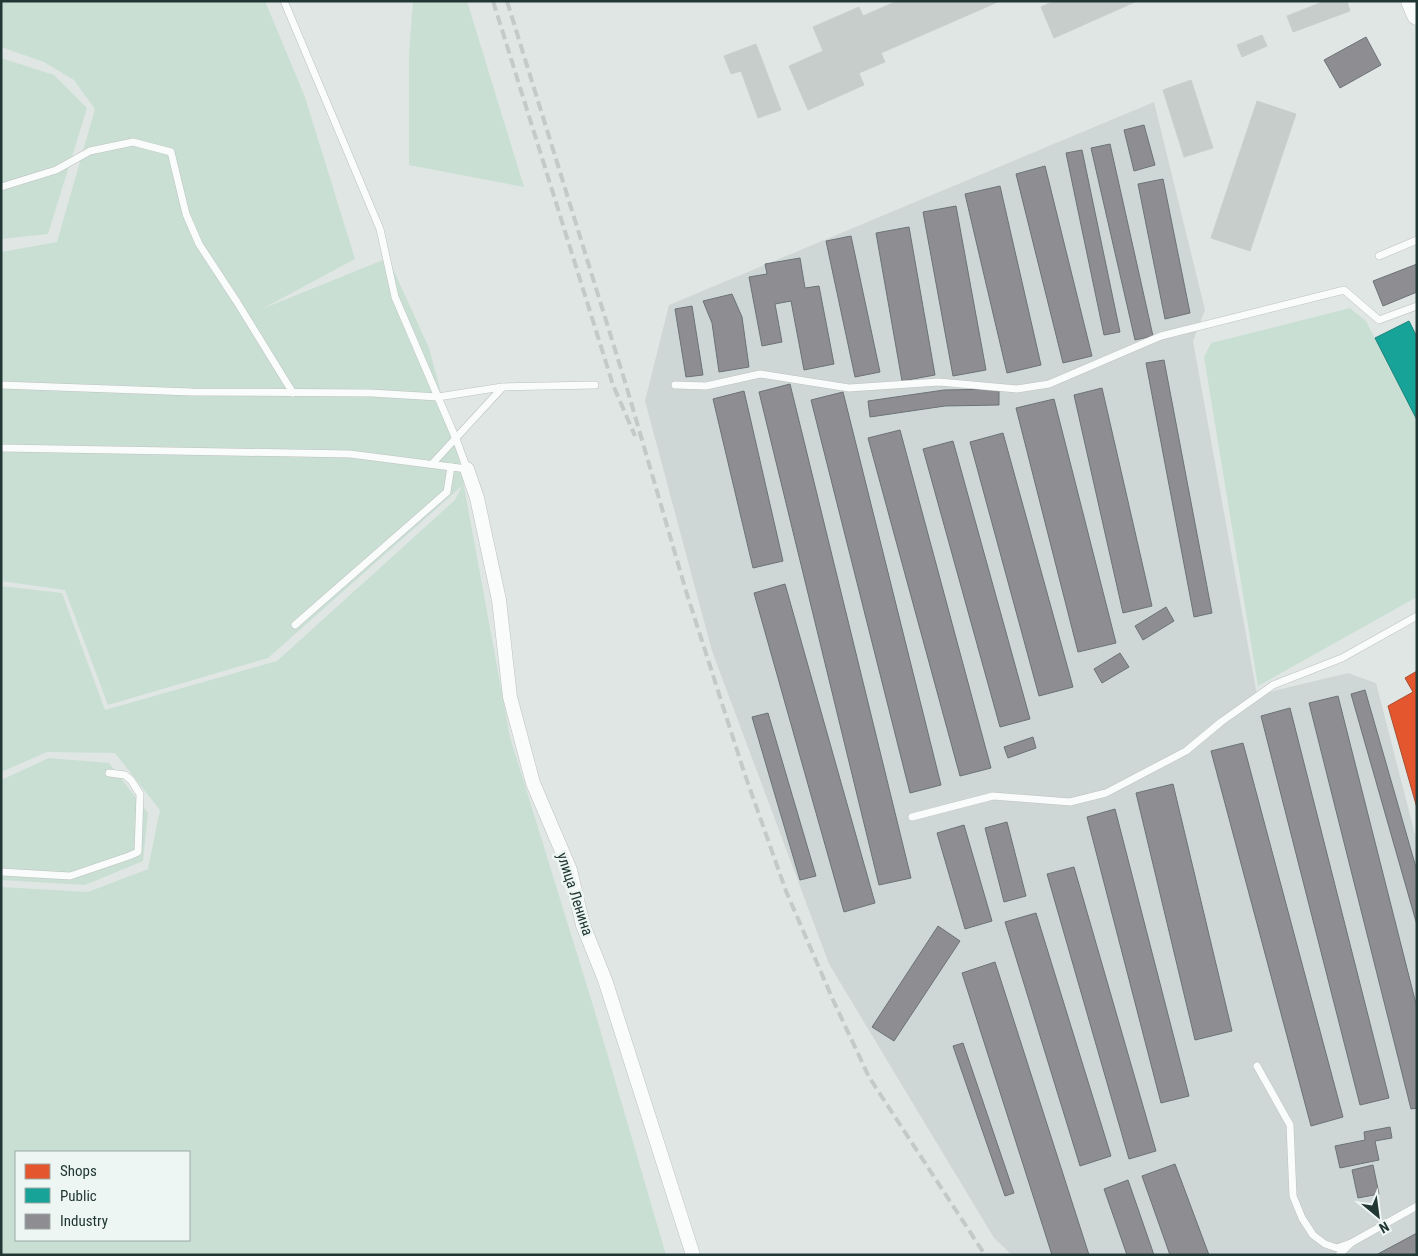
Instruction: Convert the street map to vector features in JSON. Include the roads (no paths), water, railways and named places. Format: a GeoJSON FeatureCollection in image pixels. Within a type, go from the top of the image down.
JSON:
{"type":"FeatureCollection","features":[{"type":"Feature","properties":{"kind":"street"},"geometry":{"type":"LineString","coordinates":[[1411,1],[1417,15]]}},
{"type":"Feature","properties":{"kind":"street","name":"улица Ленина"},"geometry":{"type":"LineString","coordinates":[[467,470],[477,498],[499,600],[510,697],[533,783],[570,870],[583,925],[605,980],[693,1255]]}},
{"type":"Feature","properties":{"kind":"lane"},"geometry":{"type":"LineString","coordinates":[[1,448],[350,454],[467,470],[456,438],[395,297],[380,229],[284,1]]}},
{"type":"Feature","properties":{"kind":"lane"},"geometry":{"type":"LineString","coordinates":[[1,187],[56,170],[90,151],[133,142],[171,152],[186,214],[199,244],[238,302],[293,393]]}},
{"type":"Feature","properties":{"kind":"lane"},"geometry":{"type":"LineString","coordinates":[[1379,256],[1417,240]]}},
{"type":"Feature","properties":{"kind":"lane"},"geometry":{"type":"LineString","coordinates":[[674,386],[706,386],[760,374],[849,388],[939,382],[1017,389],[1049,384],[1161,336],[1344,290],[1379,320],[1417,306]]}},
{"type":"Feature","properties":{"kind":"lane"},"geometry":{"type":"LineString","coordinates":[[1,385],[293,393],[371,393],[438,397],[502,387],[595,384]]}},
{"type":"Feature","properties":{"kind":"lane"},"geometry":{"type":"LineString","coordinates":[[432,464],[502,387]]}},
{"type":"Feature","properties":{"kind":"lane"},"geometry":{"type":"LineString","coordinates":[[295,625],[446,492],[451,467]]}},
{"type":"Feature","properties":{"kind":"lane"},"geometry":{"type":"LineString","coordinates":[[912,817],[993,796],[1070,802],[1106,793],[1186,751],[1221,722],[1273,685],[1342,658],[1417,616]]}},
{"type":"Feature","properties":{"kind":"lane"},"geometry":{"type":"LineString","coordinates":[[1,872],[70,876],[138,852],[140,794],[131,780],[125,775],[109,773]]}},
{"type":"Feature","properties":{"kind":"lane"},"geometry":{"type":"LineString","coordinates":[[1257,1066],[1290,1124],[1293,1196],[1302,1218],[1313,1235],[1325,1244],[1337,1248],[1351,1243],[1417,1206]]}},
{"type":"Feature","properties":{"kind":"lane"},"geometry":{"type":"LineString","coordinates":[[1340,1255],[1351,1243]]}},
{"type":"Feature","properties":{"kind":"railway"},"geometry":{"type":"LineString","coordinates":[[493,1],[613,385],[635,436]]}},
{"type":"Feature","properties":{"kind":"railway"},"geometry":{"type":"LineString","coordinates":[[507,1],[626,385],[686,591],[744,772],[786,891],[869,1077],[985,1255]]}}]}
